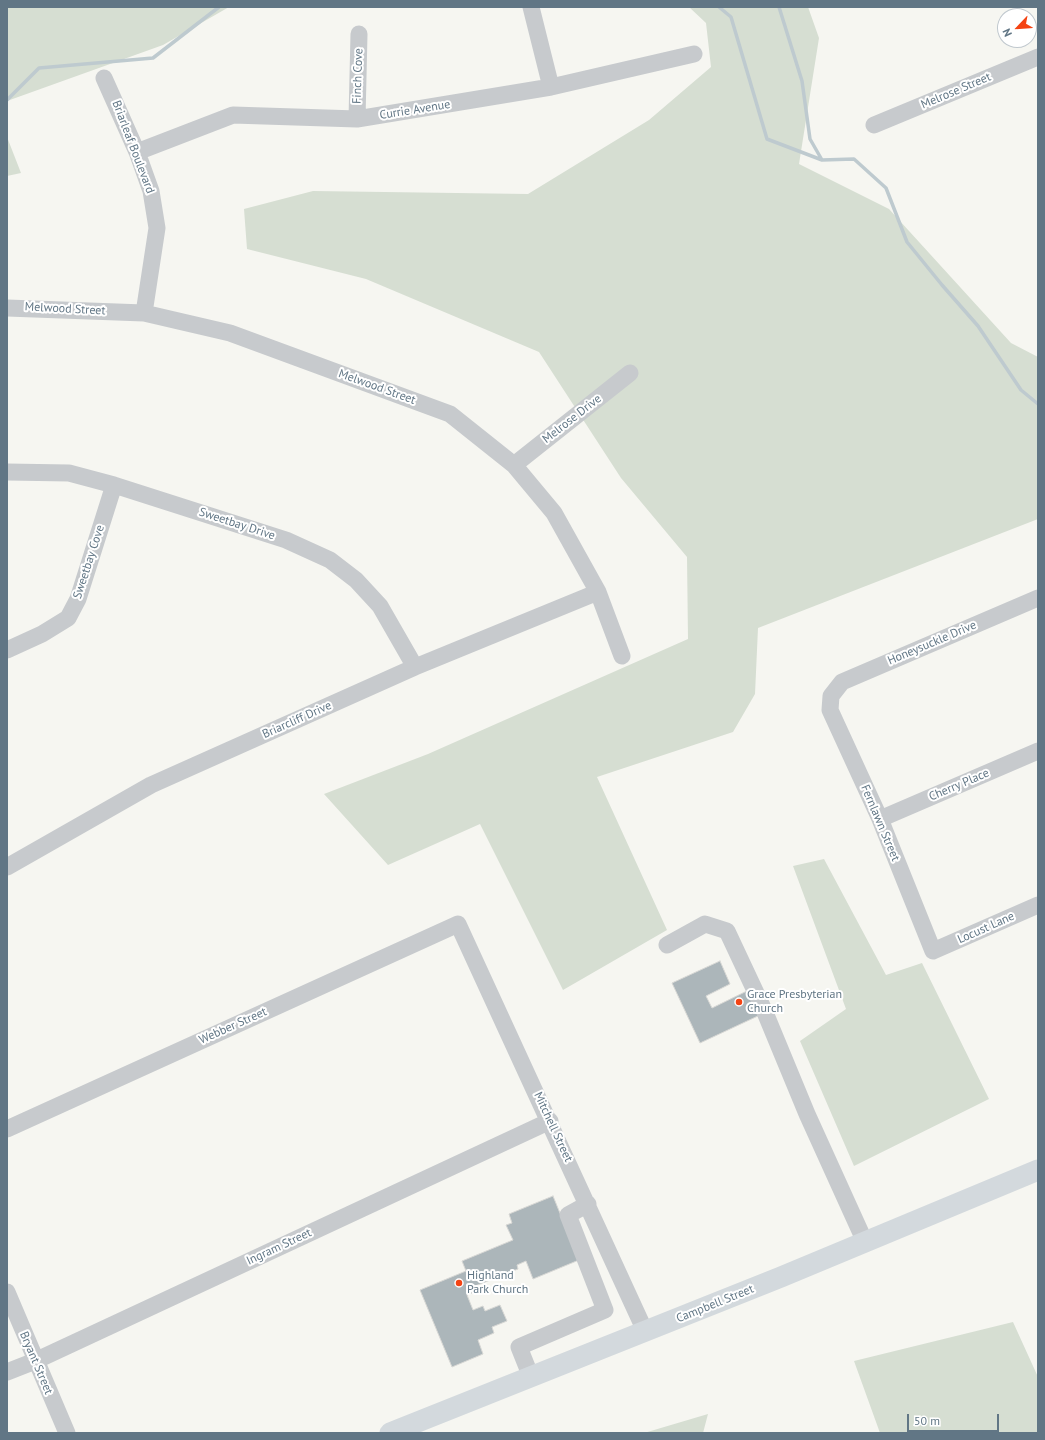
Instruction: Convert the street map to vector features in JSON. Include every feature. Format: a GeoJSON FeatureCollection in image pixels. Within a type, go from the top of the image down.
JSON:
{"type":"FeatureCollection","features":[{"type":"Feature","properties":{"kind":"main road","name":"Campbell Street"},"geometry":{"type":"LineString","coordinates":[[390,1433],[646,1332],[1038,1170]]}},
{"type":"Feature","properties":{"kind":"street"},"geometry":{"type":"LineString","coordinates":[[531,7],[551,87]]}},
{"type":"Feature","properties":{"kind":"street","name":"Finch Cove"},"geometry":{"type":"LineString","coordinates":[[356,119],[360,34]]}},
{"type":"Feature","properties":{"kind":"street","name":"Currie Avenue"},"geometry":{"type":"LineString","coordinates":[[137,152],[233,115],[356,119],[551,87],[694,54]]}},
{"type":"Feature","properties":{"kind":"street","name":"Melrose Street"},"geometry":{"type":"LineString","coordinates":[[874,125],[1038,57]]}},
{"type":"Feature","properties":{"kind":"street","name":"Briarleaf Boulevard"},"geometry":{"type":"LineString","coordinates":[[104,78],[137,152],[151,190],[157,228],[144,313]]}},
{"type":"Feature","properties":{"kind":"street","name":"Melwood Street"},"geometry":{"type":"LineString","coordinates":[[7,308],[144,313],[230,333],[450,414],[514,465],[554,513],[598,592],[622,656]]}},
{"type":"Feature","properties":{"kind":"street","name":"Melrose Drive"},"geometry":{"type":"LineString","coordinates":[[514,465],[630,373]]}},
{"type":"Feature","properties":{"kind":"street","name":"Sweetbay Drive"},"geometry":{"type":"LineString","coordinates":[[7,472],[69,474],[114,485],[286,540],[330,560],[356,580],[380,606],[415,667]]}},
{"type":"Feature","properties":{"kind":"street","name":"Sweetbay Cove"},"geometry":{"type":"LineString","coordinates":[[7,650],[42,634],[68,618],[78,599],[114,485]]}},
{"type":"Feature","properties":{"kind":"street","name":"Briarcliff Drive"},"geometry":{"type":"LineString","coordinates":[[7,867],[151,785],[415,667],[598,592]]}},
{"type":"Feature","properties":{"kind":"street","name":"Honeysuckle Drive"},"geometry":{"type":"LineString","coordinates":[[831,696],[842,682],[1038,598]]}},
{"type":"Feature","properties":{"kind":"street","name":"Fernlawn Street"},"geometry":{"type":"LineString","coordinates":[[831,696],[830,710],[880,819],[933,951]]}},
{"type":"Feature","properties":{"kind":"street","name":"Cherry Place"},"geometry":{"type":"LineString","coordinates":[[880,819],[1038,751]]}},
{"type":"Feature","properties":{"kind":"street","name":"Locust Lane"},"geometry":{"type":"LineString","coordinates":[[933,951],[1038,905]]}},
{"type":"Feature","properties":{"kind":"street","name":"Mitchell Street"},"geometry":{"type":"LineString","coordinates":[[458,924],[646,1332]]}},
{"type":"Feature","properties":{"kind":"street","name":"Webber Street"},"geometry":{"type":"LineString","coordinates":[[7,1129],[458,924]]}},
{"type":"Feature","properties":{"kind":"street"},"geometry":{"type":"LineString","coordinates":[[667,945],[705,924],[727,931],[764,1010],[804,1108],[865,1242]]}},
{"type":"Feature","properties":{"kind":"street","name":"Ingram Street"},"geometry":{"type":"LineString","coordinates":[[7,1372],[35,1361],[550,1121]]}},
{"type":"Feature","properties":{"kind":"street"},"geometry":{"type":"LineString","coordinates":[[531,1377],[519,1348],[605,1310],[568,1215],[588,1204]]}},
{"type":"Feature","properties":{"kind":"street","name":"Bryant Street"},"geometry":{"type":"LineString","coordinates":[[7,1292],[35,1361],[67,1433]]}},
{"type":"Feature","properties":{"kind":"shaded area"},"geometry":{"type":"Polygon","coordinates":[[[7,7],[229,7],[163,45],[7,101],[7,7]]]}},
{"type":"Feature","properties":{"kind":"shaded area"},"geometry":{"type":"Polygon","coordinates":[[[689,7],[808,7],[819,38],[799,164],[889,209],[1011,343],[1038,357],[1038,519],[758,628],[755,694],[733,732],[597,777],[667,930],[563,990],[480,824],[388,865],[324,794],[428,754],[688,639],[687,557],[621,478],[539,352],[366,279],[247,249],[244,209],[313,191],[528,194],[649,120],[711,67],[706,23],[689,7]]]}},
{"type":"Feature","properties":{"kind":"shaded area"},"geometry":{"type":"Polygon","coordinates":[[[7,137],[21,173],[7,176],[7,137]]]}},
{"type":"Feature","properties":{"kind":"shaded area"},"geometry":{"type":"Polygon","coordinates":[[[824,859],[886,975],[922,963],[989,1099],[854,1166],[800,1041],[846,1009],[793,866],[824,859]]]}},
{"type":"Feature","properties":{"kind":"shaded area"},"geometry":{"type":"Polygon","coordinates":[[[1013,1322],[1038,1377],[1038,1433],[880,1433],[854,1361],[1013,1322]]]}},
{"type":"Feature","properties":{"kind":"shaded area"},"geometry":{"type":"Polygon","coordinates":[[[708,1414],[703,1433],[644,1433],[708,1414]]]}},
{"type":"Feature","properties":{"kind":"building","name":"Grace Presbyterian Church"},"geometry":{"type":"Polygon","coordinates":[[[720,961],[730,984],[706,996],[712,1008],[749,990],[760,1015],[700,1043],[672,983],[720,961]]]}},
{"type":"Feature","properties":{"kind":"building","name":"Highland Park Church"},"geometry":{"type":"Polygon","coordinates":[[[553,1196],[579,1260],[533,1279],[526,1261],[517,1265],[518,1269],[470,1288],[472,1293],[467,1295],[473,1310],[483,1306],[485,1311],[500,1305],[507,1321],[492,1327],[494,1333],[478,1340],[483,1354],[452,1367],[420,1290],[466,1271],[462,1261],[513,1240],[506,1225],[512,1223],[509,1214],[553,1196]]]}},
{"type":"Feature","properties":{"kind":"waterway"},"geometry":{"type":"LineString","coordinates":[[7,100],[39,68],[153,58],[219,7]]}},
{"type":"Feature","properties":{"kind":"waterway"},"geometry":{"type":"LineString","coordinates":[[719,7],[731,17],[767,139],[822,160]]}},
{"type":"Feature","properties":{"kind":"waterway"},"geometry":{"type":"LineString","coordinates":[[779,7],[802,81],[810,139],[822,160],[854,159],[886,188],[907,242],[978,326],[1021,390],[1038,404]]}},
{"type":"Feature","properties":{"kind":"place","name":"Grace Presbyterian Church"},"geometry":{"type":"Point","coordinates":[739,1002]}},
{"type":"Feature","properties":{"kind":"place","name":"Highland Park Church"},"geometry":{"type":"Point","coordinates":[459,1283]}}]}
